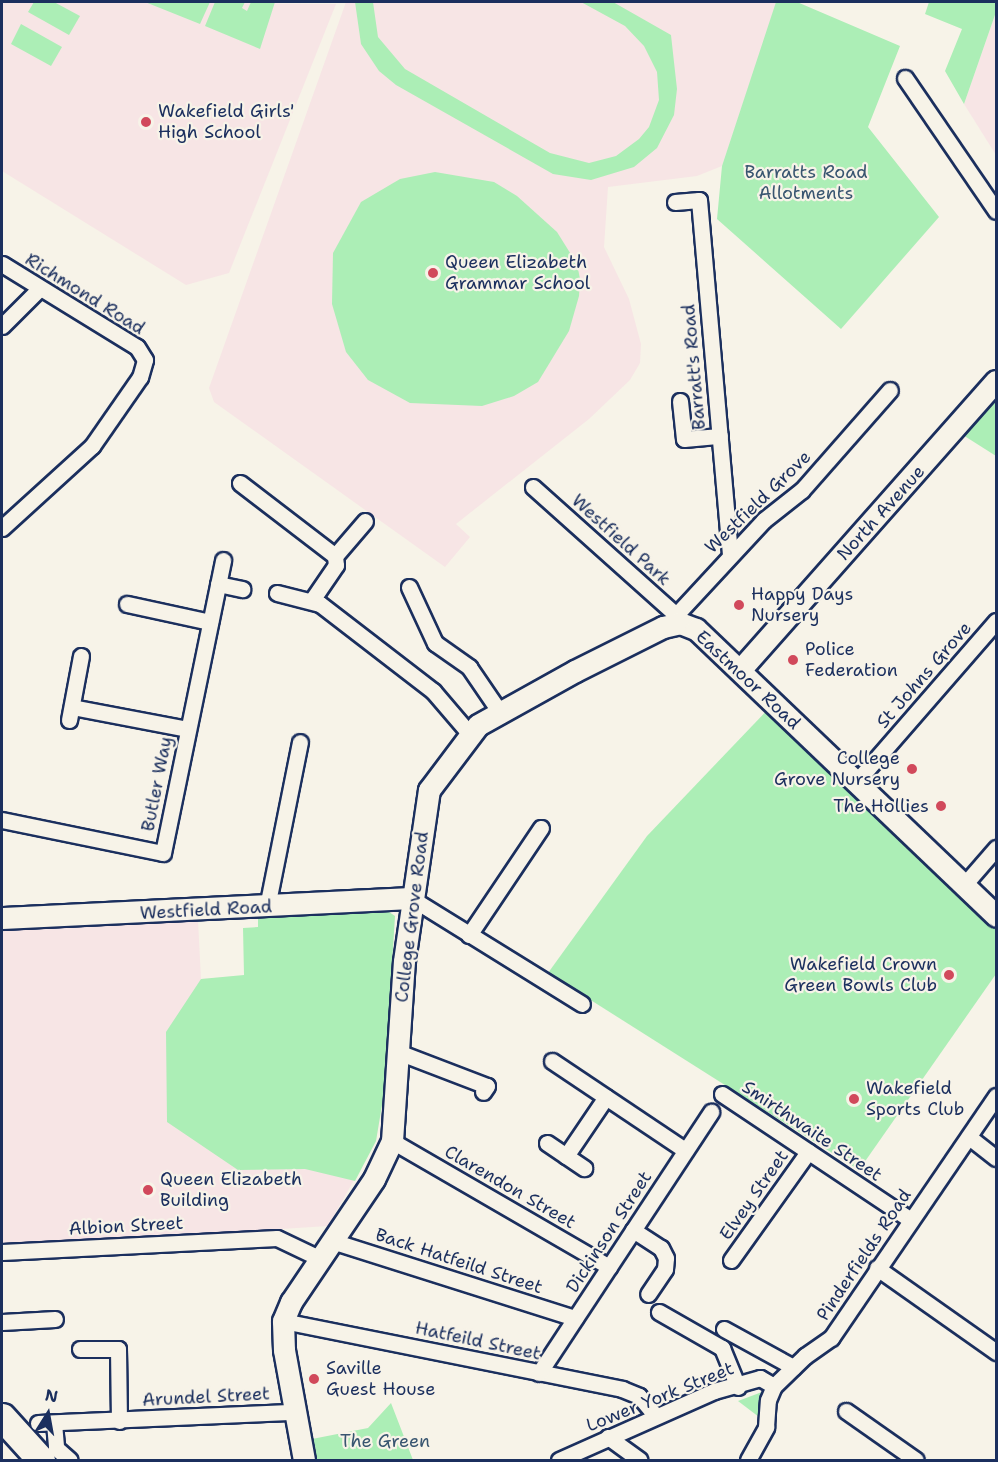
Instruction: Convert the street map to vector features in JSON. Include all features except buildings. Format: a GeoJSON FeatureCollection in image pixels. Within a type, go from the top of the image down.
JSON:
{"type":"FeatureCollection","features":[{"type":"Feature","properties":{"kind":"highway"},"geometry":{"type":"LineString","coordinates":[[15,1428],[41,1461]]}},
{"type":"Feature","properties":{"kind":"street"},"geometry":{"type":"LineString","coordinates":[[905,78],[996,211]]}},
{"type":"Feature","properties":{"kind":"street","name":"Barratt's Road"},"geometry":{"type":"LineString","coordinates":[[675,202],[699,200],[730,555]]}},
{"type":"Feature","properties":{"kind":"street","name":"Richmond Road"},"geometry":{"type":"LineString","coordinates":[[2,264],[38,290],[137,347],[145,360],[140,376],[92,446],[2,528]]}},
{"type":"Feature","properties":{"kind":"street"},"geometry":{"type":"LineString","coordinates":[[2,326],[38,290]]}},
{"type":"Feature","properties":{"kind":"street","name":"North Avenue"},"geometry":{"type":"LineString","coordinates":[[740,670],[996,381]]}},
{"type":"Feature","properties":{"kind":"street","name":"Westfield Grove"},"geometry":{"type":"LineString","coordinates":[[678,619],[730,555],[764,520],[802,490],[890,390]]}},
{"type":"Feature","properties":{"kind":"street"},"geometry":{"type":"LineString","coordinates":[[680,401],[684,439],[720,436]]}},
{"type":"Feature","properties":{"kind":"street"},"geometry":{"type":"LineString","coordinates":[[240,483],[335,556],[336,565],[312,600]]}},
{"type":"Feature","properties":{"kind":"street","name":"Westfield Park"},"geometry":{"type":"LineString","coordinates":[[533,487],[678,619]]}},
{"type":"Feature","properties":{"kind":"street"},"geometry":{"type":"LineString","coordinates":[[335,556],[365,521]]}},
{"type":"Feature","properties":{"kind":"street","name":"Butler Way"},"geometry":{"type":"LineString","coordinates":[[2,820],[163,853],[223,560]]}},
{"type":"Feature","properties":{"kind":"street"},"geometry":{"type":"LineString","coordinates":[[218,584],[242,589]]}},
{"type":"Feature","properties":{"kind":"street"},"geometry":{"type":"LineString","coordinates":[[409,587],[435,643],[469,667],[499,711]]}},
{"type":"Feature","properties":{"kind":"street"},"geometry":{"type":"LineString","coordinates":[[277,593],[312,600],[433,691],[470,734]]}},
{"type":"Feature","properties":{"kind":"street"},"geometry":{"type":"LineString","coordinates":[[127,604],[210,622]]}},
{"type":"Feature","properties":{"kind":"street","name":"Eastmoor Road"},"geometry":{"type":"LineString","coordinates":[[678,619],[696,629],[740,670],[996,916]]}},
{"type":"Feature","properties":{"kind":"street","name":"College Grove Road"},"geometry":{"type":"LineString","coordinates":[[283,1321],[319,1258],[374,1179],[392,1142],[411,898],[429,790],[470,734],[499,711],[678,619]]}},
{"type":"Feature","properties":{"kind":"street","name":"St Johns Grove"},"geometry":{"type":"LineString","coordinates":[[857,781],[996,621]]}},
{"type":"Feature","properties":{"kind":"street"},"geometry":{"type":"LineString","coordinates":[[81,656],[70,713],[187,729]]}},
{"type":"Feature","properties":{"kind":"street"},"geometry":{"type":"LineString","coordinates":[[267,907],[300,742]]}},
{"type":"Feature","properties":{"kind":"street"},"geometry":{"type":"LineString","coordinates":[[469,935],[541,828]]}},
{"type":"Feature","properties":{"kind":"street"},"geometry":{"type":"LineString","coordinates":[[964,885],[996,848]]}},
{"type":"Feature","properties":{"kind":"street"},"geometry":{"type":"LineString","coordinates":[[411,898],[582,1004]]}},
{"type":"Feature","properties":{"kind":"street","name":"Westfield Road"},"geometry":{"type":"LineString","coordinates":[[2,918],[267,907],[411,898]]}},
{"type":"Feature","properties":{"kind":"street"},"geometry":{"type":"LineString","coordinates":[[398,1052],[487,1086],[483,1092]]}},
{"type":"Feature","properties":{"kind":"street"},"geometry":{"type":"LineString","coordinates":[[552,1061],[686,1150]]}},
{"type":"Feature","properties":{"kind":"street","name":"Smirthwaite Street"},"geometry":{"type":"LineString","coordinates":[[722,1094],[911,1220]]}},
{"type":"Feature","properties":{"kind":"street","name":"Pinderfields Road"},"geometry":{"type":"LineString","coordinates":[[771,1383],[831,1338],[996,1096]]}},
{"type":"Feature","properties":{"kind":"street"},"geometry":{"type":"LineString","coordinates":[[566,1156],[606,1097]]}},
{"type":"Feature","properties":{"kind":"street","name":"Dickinson Street"},"geometry":{"type":"LineString","coordinates":[[539,1373],[711,1112]]}},
{"type":"Feature","properties":{"kind":"street"},"geometry":{"type":"LineString","coordinates":[[969,1137],[996,1158]]}},
{"type":"Feature","properties":{"kind":"street","name":"Clarendon Street"},"geometry":{"type":"LineString","coordinates":[[392,1142],[609,1267]]}},
{"type":"Feature","properties":{"kind":"street"},"geometry":{"type":"LineString","coordinates":[[547,1143],[584,1168]]}},
{"type":"Feature","properties":{"kind":"street","name":"Elvey Street"},"geometry":{"type":"LineString","coordinates":[[731,1260],[808,1152]]}},
{"type":"Feature","properties":{"kind":"street"},"geometry":{"type":"LineString","coordinates":[[633,1230],[661,1248],[666,1258],[665,1269],[648,1294]]}},
{"type":"Feature","properties":{"kind":"street","name":"Albion Street"},"geometry":{"type":"LineString","coordinates":[[2,1252],[277,1238],[319,1258]]}},
{"type":"Feature","properties":{"kind":"street","name":"Back Hatfeild Street"},"geometry":{"type":"LineString","coordinates":[[332,1241],[575,1318]]}},
{"type":"Feature","properties":{"kind":"street"},"geometry":{"type":"LineString","coordinates":[[878,1268],[996,1352]]}},
{"type":"Feature","properties":{"kind":"street"},"geometry":{"type":"LineString","coordinates":[[659,1312],[722,1348],[738,1387]]}},
{"type":"Feature","properties":{"kind":"street"},"geometry":{"type":"LineString","coordinates":[[2,1322],[55,1319]]}},
{"type":"Feature","properties":{"kind":"street"},"geometry":{"type":"LineString","coordinates":[[283,1321],[284,1350],[304,1461]]}},
{"type":"Feature","properties":{"kind":"street","name":"Hatfeild Street"},"geometry":{"type":"LineString","coordinates":[[283,1321],[622,1389],[639,1396],[656,1416]]}},
{"type":"Feature","properties":{"kind":"street"},"geometry":{"type":"LineString","coordinates":[[724,1329],[793,1367]]}},
{"type":"Feature","properties":{"kind":"street","name":"Arundel Street"},"geometry":{"type":"LineString","coordinates":[[80,1349],[118,1349],[119,1421]]}},
{"type":"Feature","properties":{"kind":"street"},"geometry":{"type":"LineString","coordinates":[[750,1460],[766,1427],[771,1383],[768,1353]]}},
{"type":"Feature","properties":{"kind":"street","name":"Lower York Street"},"geometry":{"type":"LineString","coordinates":[[559,1461],[714,1391],[738,1387],[753,1379],[771,1383]]}},
{"type":"Feature","properties":{"kind":"street"},"geometry":{"type":"LineString","coordinates":[[846,1411],[916,1461]]}},
{"type":"Feature","properties":{"kind":"street","name":"Arundel Street"},"geometry":{"type":"LineString","coordinates":[[15,1428],[295,1412]]}},
{"type":"Feature","properties":{"kind":"street"},"geometry":{"type":"LineString","coordinates":[[54,1424],[56,1448],[70,1461]]}},
{"type":"Feature","properties":{"kind":"street"},"geometry":{"type":"LineString","coordinates":[[608,1437],[640,1461]]}},
{"type":"Feature","properties":{"kind":"shaded area","name":"Wakefield Girls' High School"},"geometry":{"type":"Polygon","coordinates":[[[2,2],[336,4],[229,273],[186,285],[2,171],[2,2]]]}},
{"type":"Feature","properties":{"kind":"shaded area","name":"Queen Elizabeth Grammar School"},"geometry":{"type":"Polygon","coordinates":[[[346,2],[777,3],[722,166],[697,176],[608,187],[604,247],[629,299],[641,344],[640,363],[630,380],[589,419],[456,524],[470,537],[445,567],[214,402],[209,388],[346,2]]]}},
{"type":"Feature","properties":{"kind":"shaded area"},"geometry":{"type":"Polygon","coordinates":[[[996,12],[996,155],[964,104],[996,12]]]}},
{"type":"Feature","properties":{"kind":"shaded area"},"geometry":{"type":"Polygon","coordinates":[[[389,912],[395,916],[384,1093],[376,1141],[328,1226],[2,1247],[2,924],[198,920],[201,979],[266,974],[389,912]]]}},
{"type":"Feature","properties":{"kind":"green space"},"geometry":{"type":"Polygon","coordinates":[[[34,2],[54,2],[80,16],[69,35],[28,12],[34,2]]]}},
{"type":"Feature","properties":{"kind":"green space"},"geometry":{"type":"Polygon","coordinates":[[[145,2],[210,2],[200,24],[145,2]]]}},
{"type":"Feature","properties":{"kind":"green space"},"geometry":{"type":"Polygon","coordinates":[[[215,2],[245,2],[242,8],[247,11],[251,2],[275,2],[260,49],[205,26],[215,2]]]}},
{"type":"Feature","properties":{"kind":"green space"},"geometry":{"type":"Polygon","coordinates":[[[355,2],[373,2],[378,37],[405,69],[550,153],[589,163],[616,156],[639,139],[649,127],[659,100],[657,72],[644,46],[625,26],[581,2],[613,2],[671,35],[677,89],[674,115],[657,148],[634,167],[591,180],[553,174],[396,85],[379,71],[361,44],[355,2]]]}},
{"type":"Feature","properties":{"kind":"green space","name":"Barratts Road Allotments"},"geometry":{"type":"Polygon","coordinates":[[[776,2],[797,2],[900,46],[868,127],[939,217],[841,329],[717,219],[722,166],[776,2]]]}},
{"type":"Feature","properties":{"kind":"green space"},"geometry":{"type":"Polygon","coordinates":[[[929,2],[996,2],[996,12],[964,104],[945,71],[962,29],[925,14],[929,2]]]}},
{"type":"Feature","properties":{"kind":"green space"},"geometry":{"type":"Polygon","coordinates":[[[21,24],[62,47],[51,66],[11,44],[21,24]]]}},
{"type":"Feature","properties":{"kind":"green space"},"geometry":{"type":"Polygon","coordinates":[[[435,172],[494,182],[517,196],[557,232],[577,264],[580,279],[579,296],[569,331],[538,382],[514,396],[482,406],[410,403],[368,380],[346,352],[332,304],[333,253],[361,202],[400,179],[435,172]]]}},
{"type":"Feature","properties":{"kind":"green space"},"geometry":{"type":"Polygon","coordinates":[[[996,381],[996,456],[955,430],[996,381]]]}},
{"type":"Feature","properties":{"kind":"green space"},"geometry":{"type":"Polygon","coordinates":[[[773,704],[996,916],[996,974],[859,1170],[548,973],[647,836],[773,704]]]}},
{"type":"Feature","properties":{"kind":"green space"},"geometry":{"type":"Polygon","coordinates":[[[389,912],[395,916],[384,1093],[376,1141],[355,1181],[305,1169],[238,1170],[167,1122],[166,1032],[201,979],[244,975],[243,928],[258,927],[258,918],[389,912]]]}},
{"type":"Feature","properties":{"kind":"green space"},"geometry":{"type":"Polygon","coordinates":[[[762,1392],[759,1417],[738,1401],[762,1392]]]}},
{"type":"Feature","properties":{"kind":"green space","name":"The Green"},"geometry":{"type":"Polygon","coordinates":[[[391,1403],[413,1460],[316,1460],[312,1439],[368,1428],[391,1403]]]}},
{"type":"Feature","properties":{"kind":"place","name":"Wakefield Girls' High School"},"geometry":{"type":"Point","coordinates":[146,122]}},
{"type":"Feature","properties":{"kind":"place","name":"Queen Elizabeth Grammar School"},"geometry":{"type":"Point","coordinates":[433,273]}},
{"type":"Feature","properties":{"kind":"place","name":"Happy Days Nursery"},"geometry":{"type":"Point","coordinates":[739,605]}},
{"type":"Feature","properties":{"kind":"place","name":"Police Federation"},"geometry":{"type":"Point","coordinates":[793,660]}},
{"type":"Feature","properties":{"kind":"place","name":"College Grove Nursery"},"geometry":{"type":"Point","coordinates":[912,769]}},
{"type":"Feature","properties":{"kind":"place","name":"The Hollies"},"geometry":{"type":"Point","coordinates":[941,806]}},
{"type":"Feature","properties":{"kind":"place","name":"Wakefield Crown Green Bowls Club"},"geometry":{"type":"Point","coordinates":[949,975]}},
{"type":"Feature","properties":{"kind":"place","name":"Wakefield Sports Club"},"geometry":{"type":"Point","coordinates":[854,1099]}},
{"type":"Feature","properties":{"kind":"place","name":"Queen Elizabeth Building"},"geometry":{"type":"Point","coordinates":[148,1190]}},
{"type":"Feature","properties":{"kind":"place","name":"Saville Guest House"},"geometry":{"type":"Point","coordinates":[314,1379]}}]}
